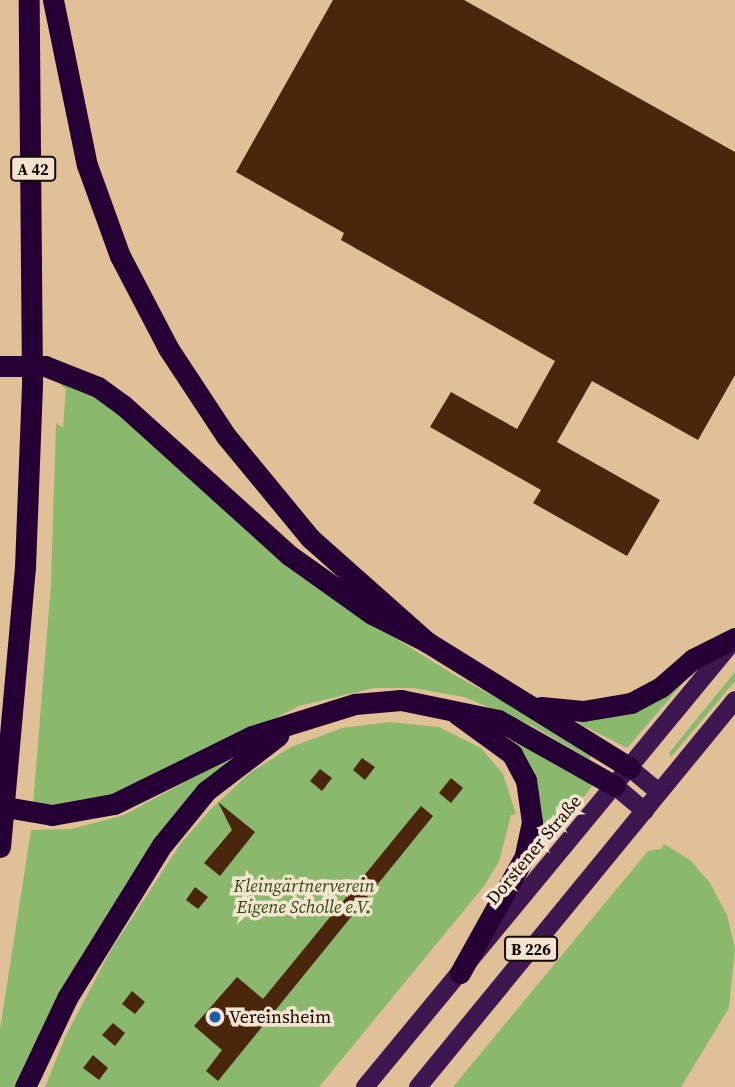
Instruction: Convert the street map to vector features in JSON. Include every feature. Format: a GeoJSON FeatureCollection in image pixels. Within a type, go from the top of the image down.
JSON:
{"type":"FeatureCollection","features":[{"type":"Feature","properties":{"kind":"highway","name":"A 42"},"geometry":{"type":"LineString","coordinates":[[1,839],[25,567],[32,381],[29,0]]}},
{"type":"Feature","properties":{"kind":"highway"},"geometry":{"type":"LineString","coordinates":[[53,0],[87,165],[120,256],[168,348],[226,436],[310,538],[427,642]]}},
{"type":"Feature","properties":{"kind":"highway"},"geometry":{"type":"LineString","coordinates":[[0,366],[45,366],[98,387],[123,405],[289,555],[372,614],[427,642],[630,768]]}},
{"type":"Feature","properties":{"kind":"highway"},"geometry":{"type":"LineString","coordinates":[[530,705],[583,711],[631,703],[661,687],[693,659],[735,639]]}},
{"type":"Feature","properties":{"kind":"highway"},"geometry":{"type":"LineString","coordinates":[[3,796],[52,815],[114,804],[252,736],[316,714],[401,700],[498,720],[615,786]]}},
{"type":"Feature","properties":{"kind":"highway"},"geometry":{"type":"LineString","coordinates":[[446,708],[512,754],[526,780],[532,809],[525,856],[460,973]]}},
{"type":"Feature","properties":{"kind":"highway"},"geometry":{"type":"LineString","coordinates":[[25,1087],[67,998],[162,845],[216,783],[269,741],[316,714]]}},
{"type":"Feature","properties":{"kind":"main road","name":"Dorstener Straße"},"geometry":{"type":"LineString","coordinates":[[365,1087],[735,639]]}},
{"type":"Feature","properties":{"kind":"main road","name":"B 226"},"geometry":{"type":"LineString","coordinates":[[418,1087],[735,700]]}},
{"type":"Feature","properties":{"kind":"main road"},"geometry":{"type":"LineString","coordinates":[[630,768],[659,792]]}},
{"type":"Feature","properties":{"kind":"main road"},"geometry":{"type":"LineString","coordinates":[[615,786],[645,811]]}},
{"type":"Feature","properties":{"kind":"green space"},"geometry":{"type":"Polygon","coordinates":[[[61,377],[93,392],[347,608],[451,673],[595,752],[589,759],[531,725],[464,697],[413,688],[374,688],[299,706],[178,768],[86,804],[33,805],[51,584],[56,423],[63,428],[66,389],[61,386],[61,377]]]}},
{"type":"Feature","properties":{"kind":"green space"},"geometry":{"type":"Polygon","coordinates":[[[735,672],[735,681],[671,757],[669,753],[735,672]]]}},
{"type":"Feature","properties":{"kind":"green space"},"geometry":{"type":"Polygon","coordinates":[[[680,679],[684,682],[627,748],[578,723],[680,679]]]}},
{"type":"Feature","properties":{"kind":"green space","name":"Kleingärtnerverein Eigene Scholle e.V."},"geometry":{"type":"Polygon","coordinates":[[[389,722],[439,727],[481,748],[503,774],[516,814],[511,815],[499,862],[484,886],[319,1087],[45,1087],[66,1035],[111,950],[181,843],[210,810],[251,772],[291,747],[342,728],[389,722]]]}},
{"type":"Feature","properties":{"kind":"green space"},"geometry":{"type":"Polygon","coordinates":[[[509,737],[593,785],[537,858],[522,756],[509,737]]]}},
{"type":"Feature","properties":{"kind":"green space"},"geometry":{"type":"Polygon","coordinates":[[[237,754],[202,786],[17,1087],[0,1087],[0,1030],[31,830],[71,829],[124,815],[237,754]]]}},
{"type":"Feature","properties":{"kind":"green space"},"geometry":{"type":"Polygon","coordinates":[[[664,844],[690,860],[710,883],[727,915],[735,949],[729,1008],[681,1087],[453,1087],[648,851],[661,849],[664,844]]]}},
{"type":"Feature","properties":{"kind":"building"},"geometry":{"type":"Polygon","coordinates":[[[333,0],[464,0],[735,152],[735,375],[698,440],[592,381],[557,442],[660,500],[627,556],[533,503],[541,490],[430,427],[451,392],[517,429],[555,361],[341,240],[344,233],[236,172],[333,0]]]}},
{"type":"Feature","properties":{"kind":"building"},"geometry":{"type":"Polygon","coordinates":[[[362,758],[375,767],[365,780],[353,770],[362,758]]]}},
{"type":"Feature","properties":{"kind":"building"},"geometry":{"type":"Polygon","coordinates":[[[320,769],[332,778],[322,791],[310,781],[320,769]]]}},
{"type":"Feature","properties":{"kind":"building"},"geometry":{"type":"Polygon","coordinates":[[[451,778],[463,788],[451,803],[439,793],[451,778]]]}},
{"type":"Feature","properties":{"kind":"building"},"geometry":{"type":"Polygon","coordinates":[[[218,802],[255,832],[220,876],[204,863],[232,830],[218,802]]]}},
{"type":"Feature","properties":{"kind":"building"},"geometry":{"type":"Polygon","coordinates":[[[421,806],[433,816],[218,1081],[206,1071],[222,1050],[194,1026],[237,977],[263,999],[421,806]]]}},
{"type":"Feature","properties":{"kind":"building"},"geometry":{"type":"Polygon","coordinates":[[[195,887],[208,897],[198,909],[186,900],[195,887]]]}},
{"type":"Feature","properties":{"kind":"building"},"geometry":{"type":"Polygon","coordinates":[[[132,991],[145,1002],[135,1014],[122,1004],[132,991]]]}},
{"type":"Feature","properties":{"kind":"building"},"geometry":{"type":"Polygon","coordinates":[[[113,1023],[125,1033],[115,1046],[102,1035],[113,1023]]]}},
{"type":"Feature","properties":{"kind":"building"},"geometry":{"type":"Polygon","coordinates":[[[93,1055],[108,1068],[99,1080],[83,1068],[93,1055]]]}},
{"type":"Feature","properties":{"kind":"place","name":"Vereinsheim"},"geometry":{"type":"Point","coordinates":[215,1017]}}]}
